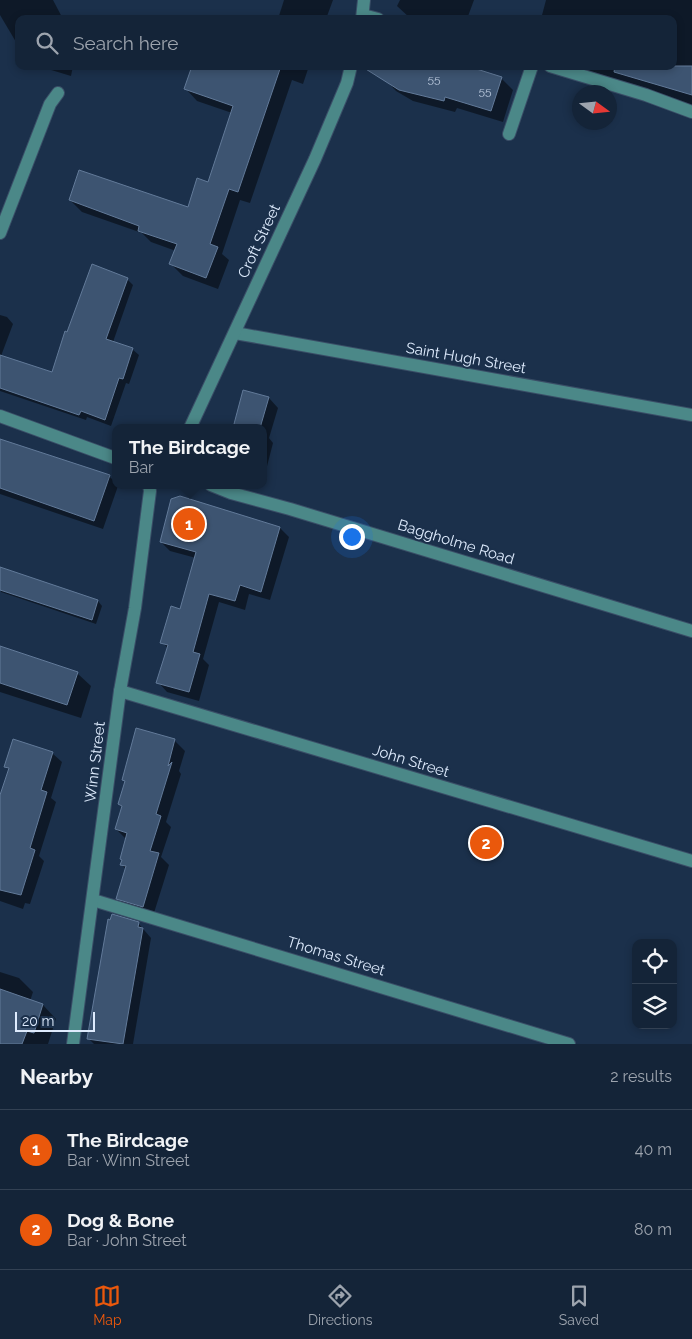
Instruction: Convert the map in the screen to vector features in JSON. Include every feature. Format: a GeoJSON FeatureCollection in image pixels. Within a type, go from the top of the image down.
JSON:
{"type":"FeatureCollection","features":[{"type":"Feature","properties":{"kind":"street"},"geometry":{"type":"LineString","coordinates":[[363,15],[364,0]]}},
{"type":"Feature","properties":{"kind":"street","name":"Croft Street"},"geometry":{"type":"LineString","coordinates":[[192,424],[316,159],[351,70]]}},
{"type":"Feature","properties":{"kind":"street"},"geometry":{"type":"LineString","coordinates":[[509,134],[531,70]]}},
{"type":"Feature","properties":{"kind":"street"},"geometry":{"type":"LineString","coordinates":[[563,70],[646,95],[692,112]]}},
{"type":"Feature","properties":{"kind":"street"},"geometry":{"type":"LineString","coordinates":[[0,232],[50,104],[58,93]]}},
{"type":"Feature","properties":{"kind":"street","name":"Saint Hugh Street"},"geometry":{"type":"LineString","coordinates":[[235,333],[692,415]]}},
{"type":"Feature","properties":{"kind":"street"},"geometry":{"type":"LineString","coordinates":[[0,416],[112,457]]}},
{"type":"Feature","properties":{"kind":"street","name":"Winn Street"},"geometry":{"type":"LineString","coordinates":[[73,1044],[120,691],[139,578],[150,489]]}},
{"type":"Feature","properties":{"kind":"street","name":"Baggholme Road"},"geometry":{"type":"LineString","coordinates":[[221,489],[692,631]]}},
{"type":"Feature","properties":{"kind":"street","name":"John Street"},"geometry":{"type":"LineString","coordinates":[[120,691],[692,861]]}},
{"type":"Feature","properties":{"kind":"street","name":"Thomas Street"},"geometry":{"type":"LineString","coordinates":[[93,900],[569,1044]]}},
{"type":"Feature","properties":{"kind":"building"},"geometry":{"type":"Polygon","coordinates":[[[677,66],[692,66],[692,95],[614,72],[614,70],[677,70],[677,66]]]}},
{"type":"Feature","properties":{"kind":"building"},"geometry":{"type":"Polygon","coordinates":[[[191,70],[280,70],[238,192],[229,189],[210,244],[218,247],[206,278],[169,264],[177,244],[138,231],[139,226],[69,200],[79,170],[188,207],[197,178],[208,182],[233,106],[184,89],[191,70]]]}},
{"type":"Feature","properties":{"kind":"building"},"geometry":{"type":"Polygon","coordinates":[[[367,70],[480,70],[502,77],[491,111],[445,97],[444,101],[399,90],[367,70]]]}},
{"type":"Feature","properties":{"kind":"building"},"geometry":{"type":"Polygon","coordinates":[[[92,264],[128,278],[106,339],[133,348],[123,379],[119,378],[105,420],[81,411],[79,415],[0,388],[0,355],[52,372],[65,331],[67,332],[92,264]]]}},
{"type":"Feature","properties":{"kind":"building"},"geometry":{"type":"Polygon","coordinates":[[[243,390],[269,397],[261,424],[234,424],[243,390]]]}},
{"type":"Feature","properties":{"kind":"building"},"geometry":{"type":"Polygon","coordinates":[[[0,439],[110,475],[94,521],[0,488],[0,439]]]}},
{"type":"Feature","properties":{"kind":"building"},"geometry":{"type":"Polygon","coordinates":[[[180,496],[280,527],[261,592],[240,585],[235,601],[209,594],[193,652],[200,654],[189,692],[156,683],[168,645],[160,643],[171,606],[180,609],[196,552],[160,542],[171,499],[180,496]]]}},
{"type":"Feature","properties":{"kind":"building"},"geometry":{"type":"Polygon","coordinates":[[[0,567],[98,600],[92,620],[0,590],[0,567]]]}},
{"type":"Feature","properties":{"kind":"building"},"geometry":{"type":"Polygon","coordinates":[[[0,646],[78,672],[67,705],[0,683],[0,646]]]}},
{"type":"Feature","properties":{"kind":"building"},"geometry":{"type":"Polygon","coordinates":[[[136,728],[175,739],[168,766],[172,762],[156,814],[161,816],[150,851],[159,853],[143,907],[116,899],[126,866],[120,865],[122,860],[120,859],[127,833],[115,829],[122,806],[118,804],[125,781],[122,780],[136,728]]]}},
{"type":"Feature","properties":{"kind":"building"},"geometry":{"type":"Polygon","coordinates":[[[13,739],[53,752],[41,790],[47,792],[30,848],[35,850],[21,895],[0,890],[0,795],[9,768],[4,767],[13,739]]]}},
{"type":"Feature","properties":{"kind":"building"},"geometry":{"type":"Polygon","coordinates":[[[112,914],[139,922],[138,927],[143,928],[123,1044],[87,1039],[108,919],[110,920],[112,914]]]}},
{"type":"Feature","properties":{"kind":"building"},"geometry":{"type":"Polygon","coordinates":[[[0,989],[43,1004],[34,1033],[27,1031],[22,1044],[0,1044],[0,989]]]}},
{"type":"Feature","properties":{"kind":"place","name":"The Birdcage"},"geometry":{"type":"Point","coordinates":[189,524]}},
{"type":"Feature","properties":{"kind":"place","name":"Dog & Bone"},"geometry":{"type":"Point","coordinates":[486,843]}}]}
